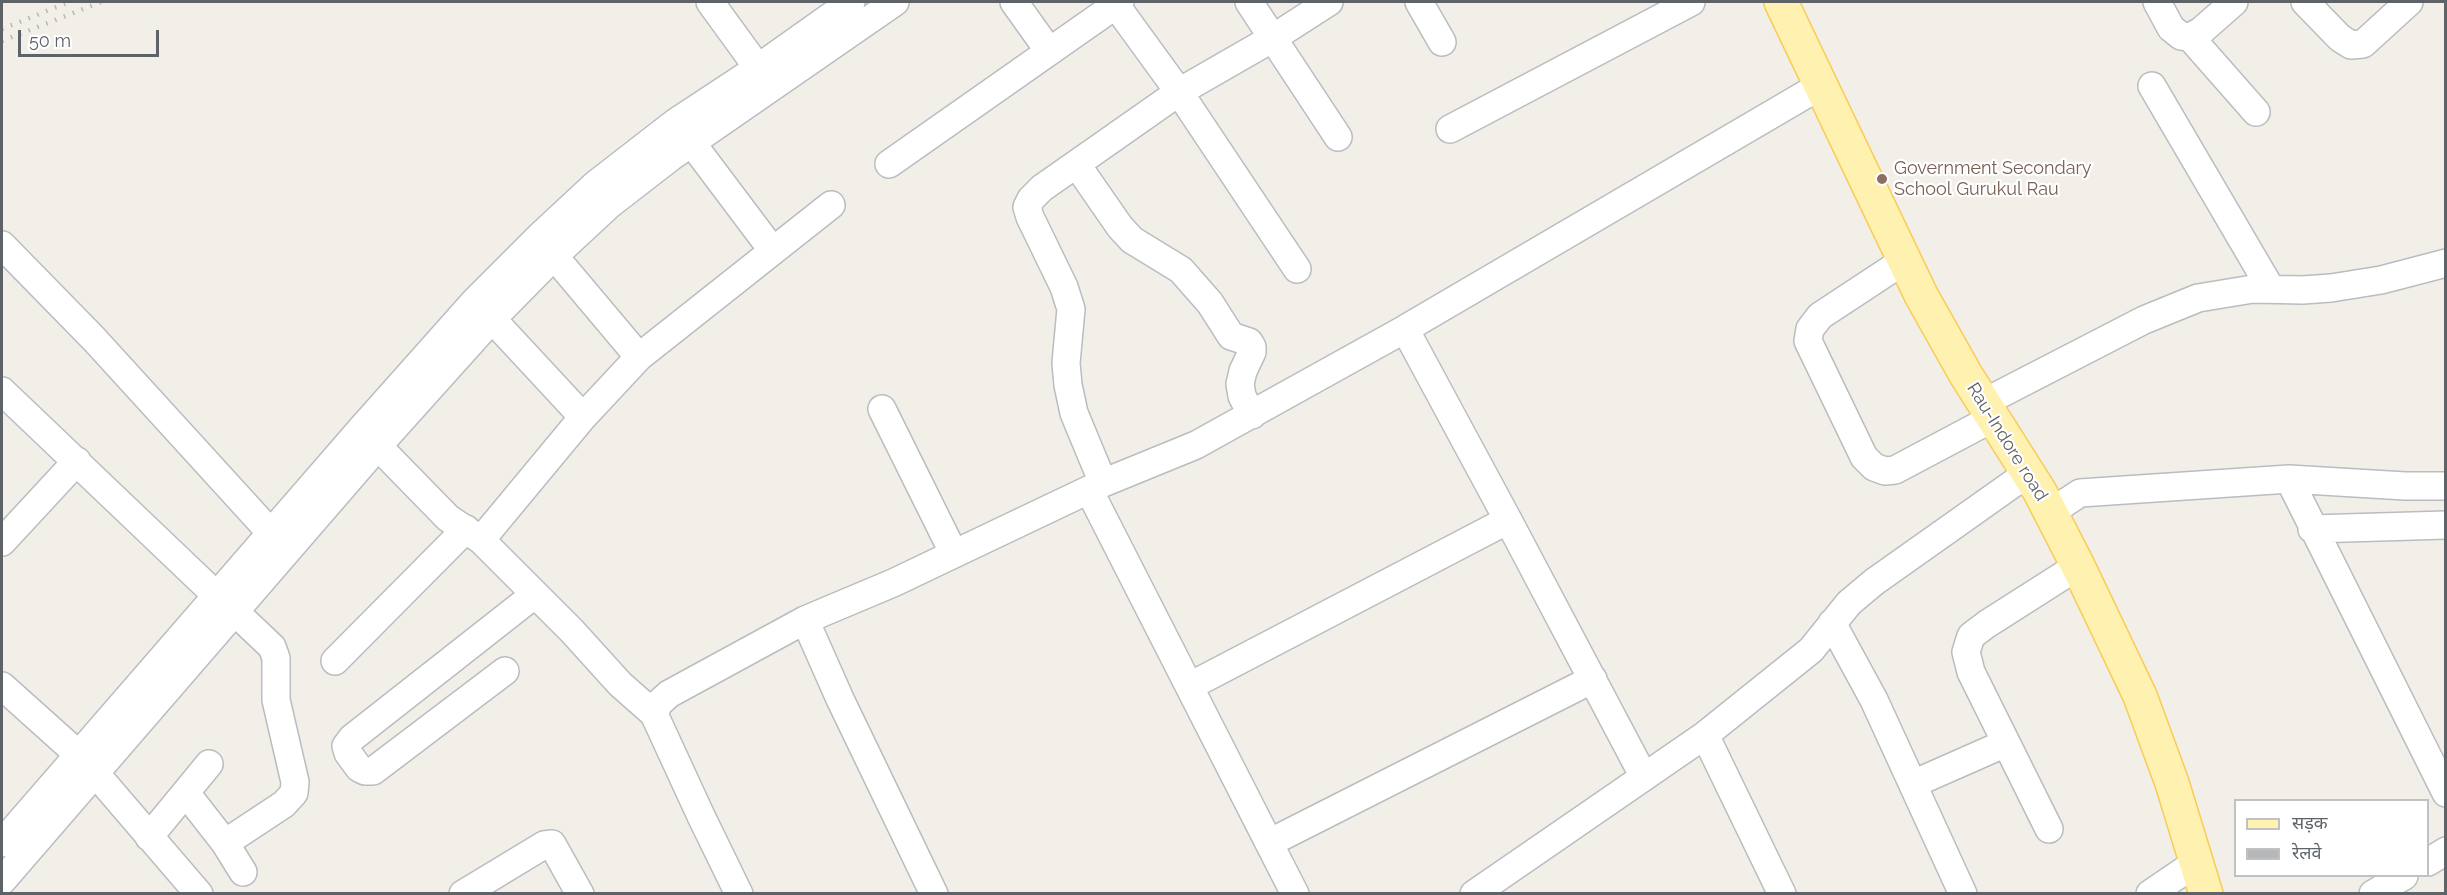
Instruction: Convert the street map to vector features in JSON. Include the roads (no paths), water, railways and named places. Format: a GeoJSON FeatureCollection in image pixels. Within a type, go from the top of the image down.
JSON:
{"type":"FeatureCollection","features":[{"type":"Feature","properties":{"kind":"main road","name":"Rau-Indore road"},"geometry":{"type":"LineString","coordinates":[[1781,2],[1905,260],[1920,296],[2051,512],[2079,566],[2140,696],[2172,783],[2206,894]]}},
{"type":"Feature","properties":{"kind":"street"},"geometry":{"type":"LineString","coordinates":[[710,2],[758,68]]}},
{"type":"Feature","properties":{"kind":"street"},"geometry":{"type":"LineString","coordinates":[[2,881],[87,764],[370,437],[475,301],[538,237],[596,184],[676,122],[758,68],[851,2]]}},
{"type":"Feature","properties":{"kind":"street"},"geometry":{"type":"LineString","coordinates":[[225,604],[271,533],[609,205],[692,143],[895,2]]}},
{"type":"Feature","properties":{"kind":"street"},"geometry":{"type":"LineString","coordinates":[[1014,2],[1049,51]]}},
{"type":"Feature","properties":{"kind":"street"},"geometry":{"type":"LineString","coordinates":[[1249,2],[1338,136]]}},
{"type":"Feature","properties":{"kind":"street"},"geometry":{"type":"LineString","coordinates":[[1290,892],[1269,843],[1190,686],[1096,487],[1068,385],[1066,363],[1071,309],[1064,287],[1030,218],[1027,207],[1031,199],[1042,188],[1179,92],[1273,38],[1329,2]]}},
{"type":"Feature","properties":{"kind":"street"},"geometry":{"type":"LineString","coordinates":[[1419,2],[1442,42]]}},
{"type":"Feature","properties":{"kind":"street"},"geometry":{"type":"LineString","coordinates":[[1450,129],[1691,2]]}},
{"type":"Feature","properties":{"kind":"street"},"geometry":{"type":"LineString","coordinates":[[2157,2],[2171,28],[2181,36],[2190,37],[2201,31],[2234,2]]}},
{"type":"Feature","properties":{"kind":"street"},"geometry":{"type":"LineString","coordinates":[[2305,2],[2340,38],[2351,45],[2363,44],[2409,2]]}},
{"type":"Feature","properties":{"kind":"street"},"geometry":{"type":"LineString","coordinates":[[889,164],[1117,3],[1297,269]]}},
{"type":"Feature","properties":{"kind":"street"},"geometry":{"type":"LineString","coordinates":[[2190,37],[2256,111]]}},
{"type":"Feature","properties":{"kind":"street"},"geometry":{"type":"LineString","coordinates":[[654,714],[659,703],[669,694],[805,620],[893,583],[1096,487],[1196,445],[1252,415],[1405,329],[1820,86]]}},
{"type":"Feature","properties":{"kind":"street"},"geometry":{"type":"LineString","coordinates":[[2152,86],[2271,289]]}},
{"type":"Feature","properties":{"kind":"street"},"geometry":{"type":"LineString","coordinates":[[676,122],[773,250]]}},
{"type":"Feature","properties":{"kind":"street"},"geometry":{"type":"LineString","coordinates":[[1077,165],[1126,234],[1181,270],[1210,303],[1226,331],[1231,336],[1243,338],[1252,347],[1240,384],[1242,396],[1252,415]]}},
{"type":"Feature","properties":{"kind":"street"},"geometry":{"type":"LineString","coordinates":[[336,662],[474,535],[639,357],[831,205]]}},
{"type":"Feature","properties":{"kind":"street"},"geometry":{"type":"LineString","coordinates":[[2,245],[94,339],[271,533]]}},
{"type":"Feature","properties":{"kind":"street"},"geometry":{"type":"LineString","coordinates":[[554,256],[639,357]]}},
{"type":"Feature","properties":{"kind":"street"},"geometry":{"type":"LineString","coordinates":[[1905,260],[1820,316],[1810,330],[1808,341],[1864,456],[1874,467],[1885,471],[1895,470],[2074,354],[2173,307],[2222,293],[2331,288],[2381,280],[2445,263]]}},
{"type":"Feature","properties":{"kind":"street"},"geometry":{"type":"LineString","coordinates":[[492,319],[583,417]]}},
{"type":"Feature","properties":{"kind":"street"},"geometry":{"type":"LineString","coordinates":[[1405,329],[1644,777]]}},
{"type":"Feature","properties":{"kind":"street"},"geometry":{"type":"LineString","coordinates":[[4,398],[77,461],[272,647],[276,658],[276,700],[296,782],[294,793],[284,804],[225,843]]}},
{"type":"Feature","properties":{"kind":"street"},"geometry":{"type":"LineString","coordinates":[[882,409],[954,554]]}},
{"type":"Feature","properties":{"kind":"street"},"geometry":{"type":"LineString","coordinates":[[370,437],[448,518],[474,535],[572,631],[620,684],[654,714],[739,894]]}},
{"type":"Feature","properties":{"kind":"street"},"geometry":{"type":"LineString","coordinates":[[2,542],[77,461]]}},
{"type":"Feature","properties":{"kind":"street"},"geometry":{"type":"LineString","coordinates":[[1474,894],[1705,735],[1811,650],[1849,603],[1874,582],[2028,473]]}},
{"type":"Feature","properties":{"kind":"street"},"geometry":{"type":"LineString","coordinates":[[2289,479],[2312,529],[2442,776]]}},
{"type":"Feature","properties":{"kind":"street"},"geometry":{"type":"LineString","coordinates":[[2051,512],[2080,493],[2289,479],[2445,488]]}},
{"type":"Feature","properties":{"kind":"street"},"geometry":{"type":"LineString","coordinates":[[1190,686],[1508,520]]}},
{"type":"Feature","properties":{"kind":"street"},"geometry":{"type":"LineString","coordinates":[[2312,529],[2445,525]]}},
{"type":"Feature","properties":{"kind":"street"},"geometry":{"type":"LineString","coordinates":[[2049,830],[1971,672],[1966,652],[1971,636],[2079,566]]}},
{"type":"Feature","properties":{"kind":"street"},"geometry":{"type":"LineString","coordinates":[[506,671],[373,771],[359,768],[348,753],[346,746],[352,738],[534,595]]}},
{"type":"Feature","properties":{"kind":"street"},"geometry":{"type":"LineString","coordinates":[[805,620],[840,699],[934,894]]}},
{"type":"Feature","properties":{"kind":"street"},"geometry":{"type":"LineString","coordinates":[[1832,623],[1874,700],[1963,894]]}},
{"type":"Feature","properties":{"kind":"street"},"geometry":{"type":"LineString","coordinates":[[1269,843],[1593,679]]}},
{"type":"Feature","properties":{"kind":"street"},"geometry":{"type":"LineString","coordinates":[[2,686],[87,764],[199,894]]}},
{"type":"Feature","properties":{"kind":"street"},"geometry":{"type":"LineString","coordinates":[[1705,735],[1782,894]]}},
{"type":"Feature","properties":{"kind":"street"},"geometry":{"type":"LineString","coordinates":[[1913,784],[2006,742]]}},
{"type":"Feature","properties":{"kind":"street"},"geometry":{"type":"LineString","coordinates":[[2,843],[87,764]]}},
{"type":"Feature","properties":{"kind":"street"},"geometry":{"type":"LineString","coordinates":[[149,837],[209,764]]}},
{"type":"Feature","properties":{"kind":"street"},"geometry":{"type":"LineString","coordinates":[[186,793],[225,843],[243,872]]}},
{"type":"Feature","properties":{"kind":"street"},"geometry":{"type":"LineString","coordinates":[[463,894],[544,845],[552,844],[580,894]]}},
{"type":"Feature","properties":{"kind":"street"},"geometry":{"type":"LineString","coordinates":[[2429,861],[2445,851]]}},
{"type":"Feature","properties":{"kind":"street"},"geometry":{"type":"LineString","coordinates":[[2150,894],[2197,862]]}},
{"type":"Feature","properties":{"kind":"street"},"geometry":{"type":"LineString","coordinates":[[2373,894],[2402,877]]}},
{"type":"Feature","properties":{"kind":"railway"},"geometry":{"type":"LineString","coordinates":[[2,29],[69,2]]}},
{"type":"Feature","properties":{"kind":"railway"},"geometry":{"type":"LineString","coordinates":[[2,41],[101,2]]}},
{"type":"Feature","properties":{"kind":"place","name":"Government Secondary School Gurukul Rau"},"geometry":{"type":"Point","coordinates":[1882,179]}}]}
